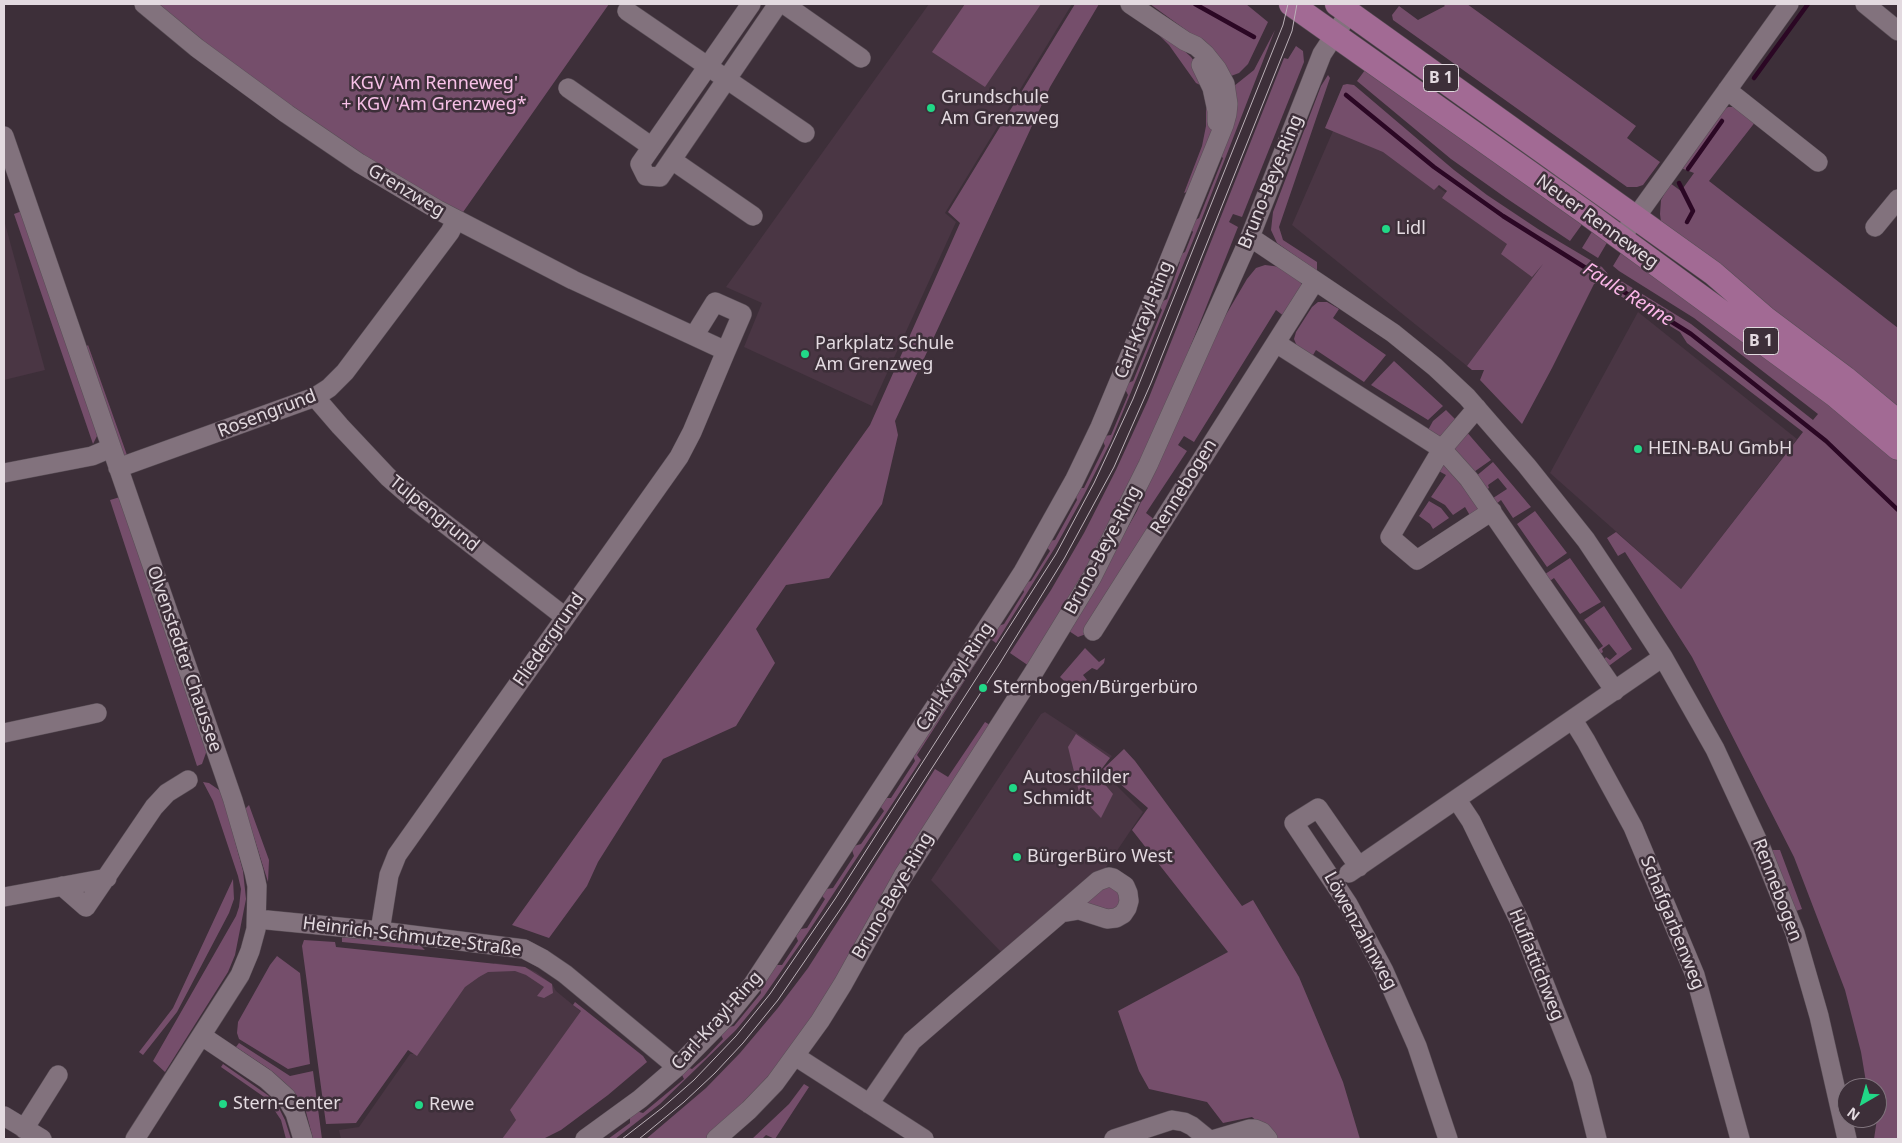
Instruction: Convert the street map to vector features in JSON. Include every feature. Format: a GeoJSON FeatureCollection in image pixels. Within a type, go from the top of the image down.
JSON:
{"type":"FeatureCollection","features":[{"type":"Feature","properties":{"kind":"main road","name":"Neuer Renneweg"},"geometry":{"type":"LineString","coordinates":[[1291,4],[1835,395],[1898,448]]}},
{"type":"Feature","properties":{"kind":"main road","name":"Neuer Renneweg"},"geometry":{"type":"LineString","coordinates":[[1343,8],[1713,274],[1765,318],[1845,378],[1898,422]]}},
{"type":"Feature","properties":{"kind":"street","name":"Grenzweg"},"geometry":{"type":"LineString","coordinates":[[144,4],[197,48],[314,133],[359,163],[456,220],[573,280],[726,351]]}},
{"type":"Feature","properties":{"kind":"street"},"geometry":{"type":"LineString","coordinates":[[751,4],[640,164],[646,176],[660,177],[778,4]]}},
{"type":"Feature","properties":{"kind":"street"},"geometry":{"type":"LineString","coordinates":[[784,4],[861,58]]}},
{"type":"Feature","properties":{"kind":"street","name":"Carl-Krayl-Ring"},"geometry":{"type":"LineString","coordinates":[[584,1139],[640,1100],[677,1067],[736,1006],[766,967],[1023,572],[1074,481],[1100,427],[1217,140],[1217,111],[1212,88],[1206,74],[1186,41],[1130,4]]}},
{"type":"Feature","properties":{"kind":"street"},"geometry":{"type":"LineString","coordinates":[[1620,239],[1789,4]]}},
{"type":"Feature","properties":{"kind":"street"},"geometry":{"type":"LineString","coordinates":[[1865,4],[1898,31]]}},
{"type":"Feature","properties":{"kind":"street","name":"Bruno-Beye-Ring"},"geometry":{"type":"LineString","coordinates":[[716,1139],[759,1100],[779,1078],[795,1056],[843,984],[903,876],[1032,675],[1092,577],[1148,465],[1250,237],[1316,68],[1334,34],[1343,8]]}},
{"type":"Feature","properties":{"kind":"street"},"geometry":{"type":"LineString","coordinates":[[627,11],[805,133]]}},
{"type":"Feature","properties":{"kind":"street"},"geometry":{"type":"LineString","coordinates":[[568,88],[652,147]]}},
{"type":"Feature","properties":{"kind":"street"},"geometry":{"type":"LineString","coordinates":[[1727,90],[1818,162]]}},
{"type":"Feature","properties":{"kind":"street","name":"Olvenstedter Chaussee"},"geometry":{"type":"LineString","coordinates":[[4,136],[240,821],[254,872],[257,920],[252,944],[240,975],[135,1139]]}},
{"type":"Feature","properties":{"kind":"street"},"geometry":{"type":"LineString","coordinates":[[672,160],[753,216]]}},
{"type":"Feature","properties":{"kind":"street"},"geometry":{"type":"LineString","coordinates":[[1876,227],[1898,199]]}},
{"type":"Feature","properties":{"kind":"street","name":"Rosengrund"},"geometry":{"type":"LineString","coordinates":[[118,468],[315,397],[329,388],[344,372],[450,232],[456,220]]}},
{"type":"Feature","properties":{"kind":"street","name":"Rennebogen"},"geometry":{"type":"LineString","coordinates":[[1250,237],[1394,332],[1477,408],[1527,466],[1586,540],[1664,657],[1715,749],[1745,811],[1795,933],[1819,1016],[1848,1139]]}},
{"type":"Feature","properties":{"kind":"street","name":"Rennebogen"},"geometry":{"type":"LineString","coordinates":[[1093,631],[1315,281]]}},
{"type":"Feature","properties":{"kind":"street"},"geometry":{"type":"LineString","coordinates":[[694,336],[715,302],[742,314],[726,351]]}},
{"type":"Feature","properties":{"kind":"street"},"geometry":{"type":"LineString","coordinates":[[1276,343],[1442,449],[1469,479],[1492,511],[1615,690]]}},
{"type":"Feature","properties":{"kind":"street","name":"Fliedergrund"},"geometry":{"type":"LineString","coordinates":[[380,931],[389,875],[397,855],[679,456],[692,432],[726,351]]}},
{"type":"Feature","properties":{"kind":"street","name":"Tulpengrund"},"geometry":{"type":"LineString","coordinates":[[315,397],[388,477],[412,498],[565,617]]}},
{"type":"Feature","properties":{"kind":"street"},"geometry":{"type":"LineString","coordinates":[[1477,408],[1442,449],[1390,537],[1417,560],[1492,511]]}},
{"type":"Feature","properties":{"kind":"street"},"geometry":{"type":"LineString","coordinates":[[4,473],[92,456],[111,448]]}},
{"type":"Feature","properties":{"kind":"street"},"geometry":{"type":"LineString","coordinates":[[1336,883],[1664,657]]}},
{"type":"Feature","properties":{"kind":"street"},"geometry":{"type":"LineString","coordinates":[[4,733],[97,713]]}},
{"type":"Feature","properties":{"kind":"street","name":"Schafgarbenweg"},"geometry":{"type":"LineString","coordinates":[[1573,720],[1633,827],[1695,974],[1740,1139]]}},
{"type":"Feature","properties":{"kind":"street"},"geometry":{"type":"LineString","coordinates":[[62,886],[86,907],[154,807],[167,793],[188,780]]}},
{"type":"Feature","properties":{"kind":"street","name":"Huflattichweg"},"geometry":{"type":"LineString","coordinates":[[1456,800],[1471,821],[1520,922],[1582,1080],[1596,1139]]}},
{"type":"Feature","properties":{"kind":"street","name":"Löwenzahnweg"},"geometry":{"type":"LineString","coordinates":[[1359,867],[1318,808],[1294,824],[1336,883],[1373,950],[1407,1021],[1448,1139]]}},
{"type":"Feature","properties":{"kind":"street"},"geometry":{"type":"LineString","coordinates":[[4,897],[107,878]]}},
{"type":"Feature","properties":{"kind":"street"},"geometry":{"type":"LineString","coordinates":[[869,1104],[912,1041],[1061,913]]}},
{"type":"Feature","properties":{"kind":"street","name":"Heinrich-Schmutze-Straße"},"geometry":{"type":"LineString","coordinates":[[257,920],[380,931],[508,946],[529,951],[565,974],[677,1067]]}},
{"type":"Feature","properties":{"kind":"street"},"geometry":{"type":"LineString","coordinates":[[202,1036],[266,1079],[286,1097],[296,1113],[303,1139]]}},
{"type":"Feature","properties":{"kind":"street"},"geometry":{"type":"LineString","coordinates":[[795,1056],[924,1139]]}},
{"type":"Feature","properties":{"kind":"street"},"geometry":{"type":"LineString","coordinates":[[24,1129],[58,1074]]}},
{"type":"Feature","properties":{"kind":"street"},"geometry":{"type":"LineString","coordinates":[[4,1116],[42,1139]]}},
{"type":"Feature","properties":{"kind":"street"},"geometry":{"type":"LineString","coordinates":[[1114,1139],[1172,1120],[1184,1122],[1192,1126],[1208,1139]]}},
{"type":"Feature","properties":{"kind":"street"},"geometry":{"type":"LineString","coordinates":[[1215,1139],[1255,1129],[1262,1132],[1268,1139]]}},
{"type":"Feature","properties":{"kind":"shaded area","name":"Grundschule Am Grenzweg"},"geometry":{"type":"Polygon","coordinates":[[[929,4],[1072,4],[945,213],[956,222],[872,406],[744,347],[762,303],[726,287],[929,4]]]}},
{"type":"Feature","properties":{"kind":"shaded area"},"geometry":{"type":"Polygon","coordinates":[[[1340,115],[1543,264],[1467,366],[1292,225],[1340,115]]]}},
{"type":"Feature","properties":{"kind":"shaded area"},"geometry":{"type":"Polygon","coordinates":[[[4,220],[45,370],[4,380],[4,220]]]}},
{"type":"Feature","properties":{"kind":"shaded area"},"geometry":{"type":"Polygon","coordinates":[[[1638,312],[1797,439],[1681,589],[1550,473],[1638,312]]]}},
{"type":"Feature","properties":{"kind":"shaded area"},"geometry":{"type":"Polygon","coordinates":[[[1045,712],[1112,756],[1100,769],[1143,812],[1102,873],[1004,955],[931,880],[1041,714],[1045,712]]]}},
{"type":"Feature","properties":{"kind":"shaded area"},"geometry":{"type":"Polygon","coordinates":[[[495,963],[525,967],[536,972],[552,984],[556,991],[642,1062],[520,1139],[341,1139],[339,1130],[359,1127],[410,1054],[418,1054],[462,986],[495,963]]]}},
{"type":"Feature","properties":{"kind":"green space","name":"KGV 'Am Renneweg' + KGV 'Am Grenzweg*"},"geometry":{"type":"Polygon","coordinates":[[[153,4],[609,4],[461,215],[363,157],[265,91],[153,4]]]}},
{"type":"Feature","properties":{"kind":"green space"},"geometry":{"type":"Polygon","coordinates":[[[965,4],[1041,4],[985,87],[932,52],[965,4]]]}},
{"type":"Feature","properties":{"kind":"green space"},"geometry":{"type":"Polygon","coordinates":[[[1075,4],[1099,4],[1050,87],[895,421],[898,435],[882,504],[829,578],[786,585],[756,629],[775,663],[736,726],[663,759],[598,862],[587,886],[549,938],[512,925],[870,425],[960,223],[948,212],[1075,4]]]}},
{"type":"Feature","properties":{"kind":"green space"},"geometry":{"type":"Polygon","coordinates":[[[1150,4],[1246,4],[1268,22],[1248,64],[1239,73],[1231,76],[1201,41],[1150,4]]]}},
{"type":"Feature","properties":{"kind":"green space"},"geometry":{"type":"Polygon","coordinates":[[[1443,4],[1467,4],[1636,126],[1627,138],[1660,162],[1643,185],[1627,187],[1393,20],[1392,15],[1399,6],[1418,20],[1445,6],[1443,4]]]}},
{"type":"Feature","properties":{"kind":"green space"},"geometry":{"type":"Polygon","coordinates":[[[1154,30],[1178,45],[1191,57],[1202,72],[1204,87],[1196,83],[1169,45],[1154,30]]]}},
{"type":"Feature","properties":{"kind":"green space"},"geometry":{"type":"Polygon","coordinates":[[[1275,30],[1199,226],[1111,441],[1056,546],[996,643],[989,638],[998,626],[1004,624],[1024,592],[1022,587],[1024,583],[1031,581],[1050,551],[1046,546],[1049,541],[1055,540],[1077,500],[1075,493],[1078,488],[1084,488],[1105,446],[1102,439],[1104,436],[1111,435],[1128,395],[1125,389],[1128,383],[1133,381],[1162,310],[1159,306],[1161,302],[1167,299],[1180,262],[1176,260],[1179,255],[1185,252],[1193,232],[1190,227],[1193,221],[1199,218],[1223,158],[1220,155],[1234,86],[1254,70],[1275,30]]]}},
{"type":"Feature","properties":{"kind":"green space"},"geometry":{"type":"Polygon","coordinates":[[[1296,46],[1303,51],[1304,62],[1242,217],[1233,214],[1229,222],[1238,227],[1166,408],[1101,544],[1029,666],[1010,653],[1051,590],[1084,533],[1116,470],[1148,400],[1284,58],[1288,59],[1296,46]]]}},
{"type":"Feature","properties":{"kind":"green space"},"geometry":{"type":"Polygon","coordinates":[[[1365,70],[1583,223],[1570,241],[1451,159],[1357,81],[1365,70]]]}},
{"type":"Feature","properties":{"kind":"green space"},"geometry":{"type":"Polygon","coordinates":[[[1328,75],[1330,78],[1279,227],[1283,240],[1317,262],[1317,271],[1277,243],[1271,230],[1273,212],[1321,86],[1328,75]]]}},
{"type":"Feature","properties":{"kind":"green space"},"geometry":{"type":"Polygon","coordinates":[[[1343,85],[1354,85],[1454,170],[1487,195],[1538,229],[1602,267],[1608,274],[1603,284],[1594,284],[1522,424],[1480,380],[1484,370],[1472,370],[1467,366],[1543,264],[1532,277],[1501,254],[1507,244],[1442,198],[1447,191],[1439,185],[1434,190],[1383,152],[1325,128],[1343,85]]]}},
{"type":"Feature","properties":{"kind":"green space"},"geometry":{"type":"Polygon","coordinates":[[[1206,98],[1213,120],[1211,136],[1191,190],[1184,193],[1202,146],[1206,126],[1206,98]]]}},
{"type":"Feature","properties":{"kind":"green space"},"geometry":{"type":"Polygon","coordinates":[[[1728,107],[1734,107],[1756,121],[1709,181],[1898,328],[1898,409],[1661,222],[1661,200],[1670,183],[1681,191],[1694,173],[1681,168],[1722,111],[1728,107]]]}},
{"type":"Feature","properties":{"kind":"green space"},"geometry":{"type":"Polygon","coordinates":[[[22,211],[96,427],[97,436],[93,444],[14,214],[22,211]]]}},
{"type":"Feature","properties":{"kind":"green space"},"geometry":{"type":"Polygon","coordinates":[[[1593,230],[1608,241],[1598,258],[1582,248],[1593,230]]]}},
{"type":"Feature","properties":{"kind":"green space"},"geometry":{"type":"Polygon","coordinates":[[[1622,251],[1830,400],[1898,461],[1898,1139],[1874,1139],[1876,1128],[1887,1128],[1887,1078],[1865,1078],[1861,1052],[1845,990],[1794,857],[1692,657],[1625,552],[1618,556],[1607,538],[1616,532],[1681,589],[1803,432],[1687,343],[1680,332],[1612,291],[1618,279],[1691,324],[1813,420],[1818,414],[1694,318],[1613,266],[1622,251]]]}},
{"type":"Feature","properties":{"kind":"green space"},"geometry":{"type":"Polygon","coordinates":[[[1265,265],[1281,267],[1300,280],[1302,287],[1285,317],[1276,310],[1194,442],[1184,436],[1178,445],[1187,451],[1146,513],[1155,520],[1086,634],[1078,637],[1069,631],[1137,511],[1214,335],[1247,279],[1256,268],[1265,265]]]}},
{"type":"Feature","properties":{"kind":"green space"},"geometry":{"type":"Polygon","coordinates":[[[1318,302],[1327,302],[1339,309],[1333,318],[1386,355],[1364,382],[1316,350],[1310,360],[1299,351],[1294,339],[1296,332],[1312,307],[1318,302]]]}},
{"type":"Feature","properties":{"kind":"green space"},"geometry":{"type":"Polygon","coordinates":[[[88,345],[128,458],[124,457],[85,348],[88,345]]]}},
{"type":"Feature","properties":{"kind":"green space"},"geometry":{"type":"Polygon","coordinates":[[[1394,361],[1443,406],[1428,420],[1371,385],[1394,361]]]}},
{"type":"Feature","properties":{"kind":"green space"},"geometry":{"type":"Polygon","coordinates":[[[1446,410],[1457,421],[1445,436],[1436,438],[1427,432],[1433,421],[1446,410]]]}},
{"type":"Feature","properties":{"kind":"green space"},"geometry":{"type":"Polygon","coordinates":[[[1465,430],[1491,460],[1471,474],[1451,446],[1465,430]]]}},
{"type":"Feature","properties":{"kind":"green space"},"geometry":{"type":"Polygon","coordinates":[[[1446,460],[1478,503],[1478,515],[1472,519],[1465,507],[1453,515],[1445,505],[1431,497],[1446,475],[1435,469],[1446,460]]]}},
{"type":"Feature","properties":{"kind":"green space"},"geometry":{"type":"Polygon","coordinates":[[[1493,462],[1531,507],[1513,518],[1501,500],[1494,506],[1490,500],[1507,489],[1498,478],[1488,485],[1489,488],[1483,492],[1475,477],[1493,462]]]}},
{"type":"Feature","properties":{"kind":"green space"},"geometry":{"type":"Polygon","coordinates":[[[120,497],[207,750],[202,764],[197,766],[110,500],[120,497]]]}},
{"type":"Feature","properties":{"kind":"green space"},"geometry":{"type":"Polygon","coordinates":[[[1429,501],[1441,508],[1449,518],[1433,529],[1430,524],[1419,516],[1429,501]]]}},
{"type":"Feature","properties":{"kind":"green space"},"geometry":{"type":"Polygon","coordinates":[[[1535,511],[1567,553],[1547,567],[1517,524],[1535,511]]]}},
{"type":"Feature","properties":{"kind":"green space"},"geometry":{"type":"Polygon","coordinates":[[[1570,558],[1601,602],[1580,614],[1554,578],[1547,583],[1542,576],[1570,558]]]}},
{"type":"Feature","properties":{"kind":"green space"},"geometry":{"type":"Polygon","coordinates":[[[1604,606],[1632,649],[1606,668],[1602,662],[1606,657],[1610,660],[1617,654],[1609,644],[1602,649],[1603,652],[1598,656],[1595,652],[1603,646],[1584,620],[1604,606]]]}},
{"type":"Feature","properties":{"kind":"green space"},"geometry":{"type":"Polygon","coordinates":[[[1085,648],[1099,662],[1105,658],[1104,663],[1097,670],[1092,668],[1083,675],[1087,680],[1075,691],[1060,677],[1085,648]]]}},
{"type":"Feature","properties":{"kind":"green space"},"geometry":{"type":"Polygon","coordinates":[[[980,651],[983,652],[917,755],[921,760],[764,996],[736,1030],[660,1104],[615,1139],[608,1139],[630,1123],[630,1115],[636,1111],[643,1113],[684,1079],[681,1073],[687,1067],[692,1069],[706,1057],[723,1039],[720,1033],[724,1028],[734,1026],[761,993],[760,986],[776,965],[782,965],[798,941],[796,936],[801,929],[807,928],[825,899],[822,896],[826,889],[833,888],[854,856],[852,850],[854,846],[861,844],[884,811],[880,806],[885,798],[891,798],[915,761],[913,756],[980,651]]]}},
{"type":"Feature","properties":{"kind":"green space"},"geometry":{"type":"Polygon","coordinates":[[[985,722],[990,725],[815,1017],[759,1088],[705,1139],[646,1139],[706,1088],[740,1053],[777,1009],[808,968],[935,769],[948,777],[985,722]]]}},
{"type":"Feature","properties":{"kind":"green space"},"geometry":{"type":"Polygon","coordinates":[[[1076,734],[1110,758],[1097,775],[1113,794],[1101,818],[1080,796],[1068,747],[1076,734]]]}},
{"type":"Feature","properties":{"kind":"green space"},"geometry":{"type":"Polygon","coordinates":[[[1124,749],[1135,761],[1242,906],[1253,900],[1299,977],[1343,1082],[1360,1139],[1278,1139],[1252,1117],[1223,1123],[1207,1102],[1149,1089],[1139,1071],[1118,1011],[1228,952],[1132,830],[1148,808],[1103,769],[1124,749]]]}},
{"type":"Feature","properties":{"kind":"green space"},"geometry":{"type":"Polygon","coordinates":[[[203,782],[209,783],[222,792],[243,871],[246,899],[235,955],[228,972],[165,1072],[153,1061],[236,916],[239,907],[241,889],[238,876],[213,801],[203,782]]]}},
{"type":"Feature","properties":{"kind":"green space"},"geometry":{"type":"Polygon","coordinates":[[[249,805],[269,860],[268,882],[245,809],[249,805]]]}},
{"type":"Feature","properties":{"kind":"green space"},"geometry":{"type":"Polygon","coordinates":[[[1770,850],[1780,850],[1802,909],[1793,912],[1770,850]]]}},
{"type":"Feature","properties":{"kind":"green space"},"geometry":{"type":"Polygon","coordinates":[[[233,879],[234,899],[229,913],[177,1012],[143,1055],[139,1052],[173,1008],[233,879]]]}},
{"type":"Feature","properties":{"kind":"green space"},"geometry":{"type":"Polygon","coordinates":[[[1113,884],[1123,902],[1111,913],[1087,903],[1103,885],[1113,884]]]}},
{"type":"Feature","properties":{"kind":"green space"},"geometry":{"type":"Polygon","coordinates":[[[342,937],[420,945],[425,950],[342,942],[342,937]]]}},
{"type":"Feature","properties":{"kind":"green space"},"geometry":{"type":"Polygon","coordinates":[[[304,940],[335,942],[336,947],[525,967],[552,984],[553,993],[544,998],[537,996],[544,987],[526,975],[515,971],[488,972],[479,977],[465,987],[417,1056],[408,1050],[356,1123],[326,1124],[302,946],[304,940]]]}},
{"type":"Feature","properties":{"kind":"green space"},"geometry":{"type":"Polygon","coordinates":[[[277,956],[300,973],[310,1064],[288,1069],[239,1039],[237,1033],[238,1022],[277,956]]]}},
{"type":"Feature","properties":{"kind":"green space"},"geometry":{"type":"Polygon","coordinates":[[[575,1002],[643,1056],[647,1062],[608,1095],[561,1130],[543,1139],[502,1139],[516,1120],[510,1110],[581,1011],[573,1005],[575,1002]]]}},
{"type":"Feature","properties":{"kind":"green space"},"geometry":{"type":"Polygon","coordinates":[[[239,1043],[290,1076],[313,1071],[322,1139],[313,1139],[305,1108],[285,1083],[269,1069],[236,1047],[239,1043]]]}},
{"type":"Feature","properties":{"kind":"green space"},"geometry":{"type":"Polygon","coordinates":[[[223,1064],[269,1096],[278,1106],[291,1139],[286,1139],[281,1120],[267,1099],[221,1067],[223,1064]]]}},
{"type":"Feature","properties":{"kind":"green space"},"geometry":{"type":"Polygon","coordinates":[[[804,1084],[809,1087],[775,1139],[766,1135],[762,1139],[752,1139],[789,1104],[804,1084]]]}},
{"type":"Feature","properties":{"kind":"waterway","name":"Faule Renne"},"geometry":{"type":"LineString","coordinates":[[1195,4],[1254,37]]}},
{"type":"Feature","properties":{"kind":"waterway"},"geometry":{"type":"LineString","coordinates":[[1754,78],[1808,4]]}},
{"type":"Feature","properties":{"kind":"waterway","name":"Faule Renne"},"geometry":{"type":"LineString","coordinates":[[1346,95],[1434,167],[1503,216],[1691,334],[1826,441],[1898,510]]}},
{"type":"Feature","properties":{"kind":"waterway"},"geometry":{"type":"LineString","coordinates":[[1688,169],[1722,121]]}},
{"type":"Feature","properties":{"kind":"waterway"},"geometry":{"type":"LineString","coordinates":[[1679,183],[1693,211],[1687,222]]}},
{"type":"Feature","properties":{"kind":"tram line"},"geometry":{"type":"LineString","coordinates":[[622,1139],[694,1080],[736,1036],[770,994],[835,899],[1056,554],[1094,483],[1133,399],[1283,25],[1288,4]]}},
{"type":"Feature","properties":{"kind":"tram line"},"geometry":{"type":"LineString","coordinates":[[639,1139],[684,1102],[715,1073],[743,1043],[778,1000],[844,904],[1000,663],[1064,559],[1114,467],[1151,383],[1292,31],[1297,4]]}},
{"type":"Feature","properties":{"kind":"place","name":"Grundschule Am Grenzweg"},"geometry":{"type":"Point","coordinates":[931,108]}},
{"type":"Feature","properties":{"kind":"place","name":"Lidl"},"geometry":{"type":"Point","coordinates":[1386,229]}},
{"type":"Feature","properties":{"kind":"place","name":"Parkplatz Schule Am Grenzweg"},"geometry":{"type":"Point","coordinates":[805,354]}},
{"type":"Feature","properties":{"kind":"place","name":"HEIN-BAU GmbH"},"geometry":{"type":"Point","coordinates":[1638,449]}},
{"type":"Feature","properties":{"kind":"place","name":"Sternbogen/Bürgerbüro"},"geometry":{"type":"Point","coordinates":[983,688]}},
{"type":"Feature","properties":{"kind":"place","name":"Autoschilder Schmidt"},"geometry":{"type":"Point","coordinates":[1013,788]}},
{"type":"Feature","properties":{"kind":"place","name":"BürgerBüro West"},"geometry":{"type":"Point","coordinates":[1017,857]}},
{"type":"Feature","properties":{"kind":"place","name":"Stern-Center"},"geometry":{"type":"Point","coordinates":[223,1104]}},
{"type":"Feature","properties":{"kind":"place","name":"Rewe"},"geometry":{"type":"Point","coordinates":[419,1105]}}]}
